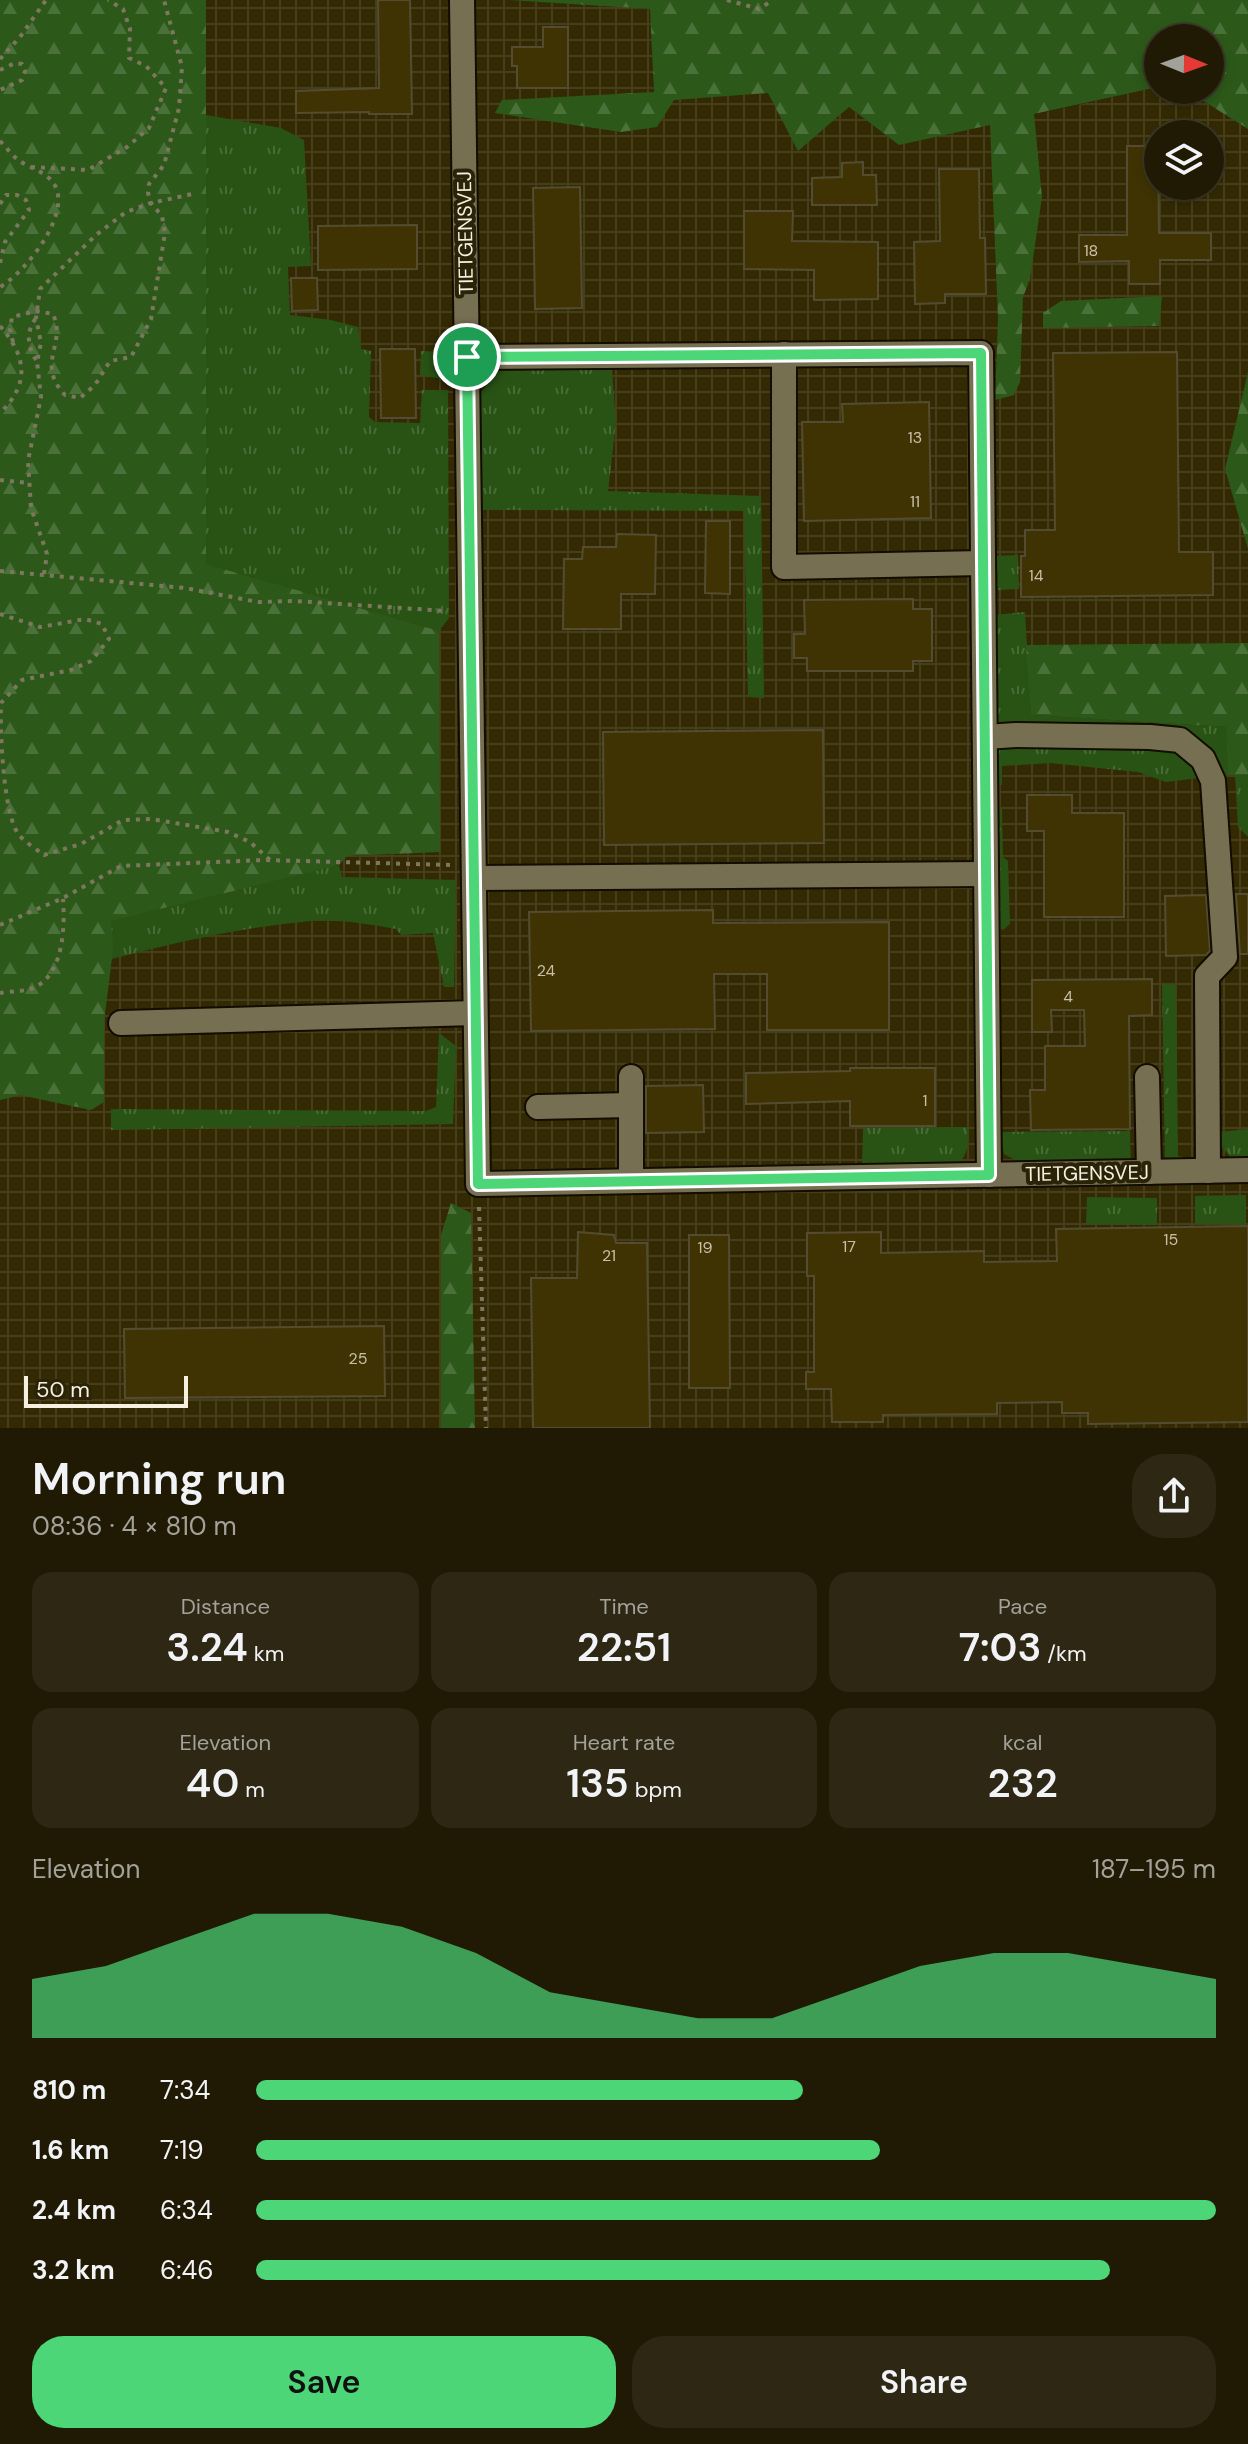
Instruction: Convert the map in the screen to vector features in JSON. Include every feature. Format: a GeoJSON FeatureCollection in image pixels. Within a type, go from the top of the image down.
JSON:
{"type":"FeatureCollection","features":[{"type":"Feature","properties":{"kind":"street","name":"TIETGENSVEJ"},"geometry":{"type":"LineString","coordinates":[[462,0],[478,1184],[1248,1170]]}},
{"type":"Feature","properties":{"kind":"street"},"geometry":{"type":"LineString","coordinates":[[467,357],[981,353],[989,1175]]}},
{"type":"Feature","properties":{"kind":"street"},"geometry":{"type":"LineString","coordinates":[[784,354],[784,567],[983,563]]}},
{"type":"Feature","properties":{"kind":"street"},"geometry":{"type":"LineString","coordinates":[[985,737],[1150,737],[1180,740],[1203,759],[1213,781],[1225,957],[1207,976],[1208,1171]]}},
{"type":"Feature","properties":{"kind":"street"},"geometry":{"type":"LineString","coordinates":[[474,872],[986,874]]}},
{"type":"Feature","properties":{"kind":"street"},"geometry":{"type":"LineString","coordinates":[[121,1023],[475,1013]]}},
{"type":"Feature","properties":{"kind":"street"},"geometry":{"type":"LineString","coordinates":[[631,1077],[631,1181]]}},
{"type":"Feature","properties":{"kind":"street"},"geometry":{"type":"LineString","coordinates":[[1147,1077],[1149,1172]]}},
{"type":"Feature","properties":{"kind":"street"},"geometry":{"type":"LineString","coordinates":[[538,1107],[631,1105]]}},
{"type":"Feature","properties":{"kind":"path"},"geometry":{"type":"LineString","coordinates":[[0,59],[46,0]]}},
{"type":"Feature","properties":{"kind":"path"},"geometry":{"type":"LineString","coordinates":[[31,167],[88,170],[127,147],[149,128],[166,88],[146,66],[129,58],[130,29],[123,9],[108,0]]}},
{"type":"Feature","properties":{"kind":"path"},"geometry":{"type":"LineString","coordinates":[[0,413],[16,397],[22,381],[20,358],[10,329],[12,317],[53,314],[58,325],[50,361],[58,388],[65,395],[80,398],[95,385],[110,361],[131,357],[151,319],[165,233],[162,216],[151,203],[149,184],[164,165],[179,108],[182,67],[164,0]]}},
{"type":"Feature","properties":{"kind":"path"},"geometry":{"type":"LineString","coordinates":[[727,0],[759,9],[773,0]]}},
{"type":"Feature","properties":{"kind":"path"},"geometry":{"type":"LineString","coordinates":[[0,70],[15,63],[22,64],[25,71],[22,80],[0,90]]}},
{"type":"Feature","properties":{"kind":"path"},"geometry":{"type":"LineString","coordinates":[[0,141],[18,160],[51,179],[59,194],[59,210],[23,271],[0,287]]}},
{"type":"Feature","properties":{"kind":"path"},"geometry":{"type":"LineString","coordinates":[[37,362],[30,350],[29,334],[40,289],[72,257],[126,212],[192,194]]}},
{"type":"Feature","properties":{"kind":"path"},"geometry":{"type":"LineString","coordinates":[[0,204],[6,195],[17,195],[26,200],[29,210],[5,242],[0,263]]}},
{"type":"Feature","properties":{"kind":"path"},"geometry":{"type":"LineString","coordinates":[[36,314],[41,343],[37,362],[41,397],[28,461],[31,508],[47,554],[44,574]]}},
{"type":"Feature","properties":{"kind":"path"},"geometry":{"type":"LineString","coordinates":[[0,326],[13,342]]}},
{"type":"Feature","properties":{"kind":"path"},"geometry":{"type":"LineString","coordinates":[[0,480],[30,483]]}},
{"type":"Feature","properties":{"kind":"path"},"geometry":{"type":"LineString","coordinates":[[0,571],[185,588],[258,602],[295,601],[470,612]]}},
{"type":"Feature","properties":{"kind":"path"},"geometry":{"type":"LineString","coordinates":[[0,614],[40,627],[85,619],[102,624],[109,639],[91,661],[71,670],[22,680],[1,703],[0,735],[8,801],[18,834],[44,855],[81,844],[123,820],[151,819],[228,832],[250,842],[270,860]]}},
{"type":"Feature","properties":{"kind":"path"},"geometry":{"type":"LineString","coordinates":[[0,925],[63,898],[121,866],[265,860],[474,872]]}},
{"type":"Feature","properties":{"kind":"path"},"geometry":{"type":"LineString","coordinates":[[0,993],[37,986],[55,965],[65,929],[63,898]]}},
{"type":"Feature","properties":{"kind":"path"},"geometry":{"type":"LineString","coordinates":[[478,1184],[486,1428]]}},
{"type":"Feature","properties":{"kind":"shaded area"},"geometry":{"type":"Polygon","coordinates":[[[206,0],[509,0],[651,9],[654,101],[768,93],[849,107],[899,145],[1144,90],[1144,104],[1208,104],[1248,129],[1248,372],[1225,469],[1248,549],[1248,643],[1026,646],[1229,774],[1248,775],[1248,1428],[0,1428],[0,963],[184,863],[440,852],[205,564],[206,0]]]}},
{"type":"Feature","properties":{"kind":"green space"},"geometry":{"type":"Polygon","coordinates":[[[0,0],[206,0],[206,564],[439,631],[440,852],[347,856],[339,865],[111,921],[113,950],[104,1022],[104,1102],[91,1110],[20,1095],[0,1100],[0,0]]]}},
{"type":"Feature","properties":{"kind":"green space"},"geometry":{"type":"Polygon","coordinates":[[[509,0],[1248,0],[1248,129],[1208,104],[1224,104],[1224,24],[1144,24],[1144,90],[1034,114],[1042,197],[1030,279],[1023,297],[1020,382],[1014,395],[995,400],[998,318],[990,125],[899,145],[849,107],[798,151],[768,93],[674,100],[657,127],[621,132],[495,113],[502,100],[654,92],[650,9],[509,0]]]}},
{"type":"Feature","properties":{"kind":"green space"},"geometry":{"type":"Polygon","coordinates":[[[206,115],[281,128],[304,140],[311,266],[288,267],[290,315],[358,327],[361,349],[371,351],[369,417],[375,422],[420,423],[422,390],[448,390],[449,618],[439,631],[205,564],[206,115]]]}},
{"type":"Feature","properties":{"kind":"green space"},"geometry":{"type":"Polygon","coordinates":[[[1162,296],[1159,326],[1043,328],[1043,313],[1061,301],[1162,296]]]}},
{"type":"Feature","properties":{"kind":"green space"},"geometry":{"type":"Polygon","coordinates":[[[421,351],[448,352],[447,380],[420,375],[421,351]]]}},
{"type":"Feature","properties":{"kind":"green space"},"geometry":{"type":"Polygon","coordinates":[[[500,370],[612,370],[616,422],[608,491],[761,496],[764,698],[748,697],[744,511],[482,510],[478,396],[500,370]]]}},
{"type":"Feature","properties":{"kind":"green space"},"geometry":{"type":"Polygon","coordinates":[[[1248,372],[1248,549],[1225,469],[1248,372]]]}},
{"type":"Feature","properties":{"kind":"green space"},"geometry":{"type":"Polygon","coordinates":[[[1018,555],[1019,589],[998,590],[997,556],[1018,555]]]}},
{"type":"Feature","properties":{"kind":"green space"},"geometry":{"type":"Polygon","coordinates":[[[1025,612],[1031,715],[1228,727],[1228,775],[1220,779],[1202,747],[998,729],[993,722],[993,615],[1025,612]]]}},
{"type":"Feature","properties":{"kind":"green space"},"geometry":{"type":"Polygon","coordinates":[[[1248,643],[1248,775],[1228,775],[1227,727],[1031,715],[1026,645],[1248,643]]]}},
{"type":"Feature","properties":{"kind":"green space"},"geometry":{"type":"Polygon","coordinates":[[[1010,744],[1172,748],[1194,765],[1199,778],[1166,782],[1138,772],[1050,763],[1002,766],[1002,785],[993,783],[999,750],[1010,744]]]}},
{"type":"Feature","properties":{"kind":"green space"},"geometry":{"type":"Polygon","coordinates":[[[1235,775],[1248,775],[1248,837],[1238,827],[1235,775]]]}},
{"type":"Feature","properties":{"kind":"green space"},"geometry":{"type":"Polygon","coordinates":[[[1002,809],[1010,924],[1003,930],[997,926],[994,810],[1002,809]]]}},
{"type":"Feature","properties":{"kind":"green space"},"geometry":{"type":"Polygon","coordinates":[[[339,865],[342,877],[456,880],[454,987],[444,987],[433,933],[401,935],[396,929],[343,921],[311,921],[235,931],[112,959],[110,921],[339,865]]]}},
{"type":"Feature","properties":{"kind":"green space"},"geometry":{"type":"Polygon","coordinates":[[[1162,984],[1176,984],[1178,1156],[1183,1157],[1183,1164],[1165,1164],[1162,984]]]}},
{"type":"Feature","properties":{"kind":"green space"},"geometry":{"type":"Polygon","coordinates":[[[439,1033],[456,1046],[453,1124],[111,1130],[111,1109],[426,1111],[436,1107],[439,1033]]]}},
{"type":"Feature","properties":{"kind":"green space"},"geometry":{"type":"Polygon","coordinates":[[[969,1127],[967,1148],[958,1165],[862,1167],[863,1128],[969,1127]]]}},
{"type":"Feature","properties":{"kind":"green space"},"geometry":{"type":"Polygon","coordinates":[[[1248,1129],[1248,1158],[1231,1158],[1222,1147],[1219,1132],[1248,1129]]]}},
{"type":"Feature","properties":{"kind":"green space"},"geometry":{"type":"Polygon","coordinates":[[[1130,1131],[1131,1166],[1028,1167],[1004,1154],[999,1132],[1130,1131]]]}},
{"type":"Feature","properties":{"kind":"green space"},"geometry":{"type":"Polygon","coordinates":[[[1246,1195],[1246,1224],[1195,1224],[1195,1196],[1246,1195]]]}},
{"type":"Feature","properties":{"kind":"green space"},"geometry":{"type":"Polygon","coordinates":[[[1087,1197],[1157,1198],[1157,1225],[1086,1224],[1087,1197]]]}},
{"type":"Feature","properties":{"kind":"green space"},"geometry":{"type":"Polygon","coordinates":[[[451,1203],[471,1213],[475,1428],[441,1428],[441,1235],[451,1203]]]}},
{"type":"Feature","properties":{"kind":"building"},"geometry":{"type":"Polygon","coordinates":[[[378,0],[410,0],[412,114],[296,113],[296,91],[379,88],[378,0]]]}},
{"type":"Feature","properties":{"kind":"building"},"geometry":{"type":"Polygon","coordinates":[[[543,27],[568,27],[568,88],[517,88],[517,66],[512,66],[512,47],[543,47],[543,27]]]}},
{"type":"Feature","properties":{"kind":"building"},"geometry":{"type":"Polygon","coordinates":[[[1127,146],[1144,146],[1144,200],[1159,200],[1159,233],[1211,233],[1211,260],[1160,260],[1160,284],[1129,284],[1129,261],[1079,262],[1079,235],[1127,235],[1127,146]]]}},
{"type":"Feature","properties":{"kind":"building"},"geometry":{"type":"Polygon","coordinates":[[[863,162],[863,175],[876,175],[877,205],[812,205],[812,178],[842,177],[842,163],[863,162]]]}},
{"type":"Feature","properties":{"kind":"building"},"geometry":{"type":"Polygon","coordinates":[[[939,169],[979,169],[980,238],[985,238],[986,294],[945,294],[945,303],[915,304],[914,242],[940,241],[939,169]]]}},
{"type":"Feature","properties":{"kind":"building"},"geometry":{"type":"Polygon","coordinates":[[[580,187],[582,308],[535,309],[533,188],[580,187]]]}},
{"type":"Feature","properties":{"kind":"building"},"geometry":{"type":"Polygon","coordinates":[[[744,211],[793,211],[792,241],[878,242],[878,299],[814,300],[814,270],[744,269],[744,211]]]}},
{"type":"Feature","properties":{"kind":"building"},"geometry":{"type":"Polygon","coordinates":[[[417,225],[417,269],[318,270],[318,226],[417,225]]]}},
{"type":"Feature","properties":{"kind":"building"},"geometry":{"type":"Polygon","coordinates":[[[291,278],[317,278],[318,310],[292,311],[291,278]]]}},
{"type":"Feature","properties":{"kind":"building"},"geometry":{"type":"Polygon","coordinates":[[[380,349],[415,349],[416,418],[381,418],[380,349]]]}},
{"type":"Feature","properties":{"kind":"building"},"geometry":{"type":"Polygon","coordinates":[[[1177,352],[1179,552],[1213,552],[1213,595],[1021,597],[1021,556],[1025,556],[1025,530],[1055,530],[1053,353],[1177,352]]]}},
{"type":"Feature","properties":{"kind":"building"},"geometry":{"type":"Polygon","coordinates":[[[929,402],[931,518],[804,521],[802,422],[843,422],[842,404],[929,402]]]}},
{"type":"Feature","properties":{"kind":"building"},"geometry":{"type":"Polygon","coordinates":[[[706,521],[730,521],[730,594],[705,593],[706,521]]]}},
{"type":"Feature","properties":{"kind":"building"},"geometry":{"type":"Polygon","coordinates":[[[617,534],[656,535],[655,594],[621,594],[621,629],[563,629],[564,559],[582,559],[583,547],[616,547],[617,534]]]}},
{"type":"Feature","properties":{"kind":"building"},"geometry":{"type":"Polygon","coordinates":[[[913,599],[913,609],[932,609],[932,661],[913,661],[913,671],[807,671],[807,658],[794,658],[794,634],[805,634],[804,600],[913,599]]]}},
{"type":"Feature","properties":{"kind":"building"},"geometry":{"type":"Polygon","coordinates":[[[823,730],[824,843],[604,845],[603,732],[823,730]]]}},
{"type":"Feature","properties":{"kind":"building"},"geometry":{"type":"Polygon","coordinates":[[[1027,795],[1072,795],[1072,813],[1124,813],[1124,917],[1044,917],[1044,831],[1027,831],[1027,795]]]}},
{"type":"Feature","properties":{"kind":"building"},"geometry":{"type":"Polygon","coordinates":[[[1236,894],[1248,894],[1248,954],[1240,954],[1236,894]]]}},
{"type":"Feature","properties":{"kind":"building"},"geometry":{"type":"Polygon","coordinates":[[[1206,895],[1210,951],[1206,955],[1166,956],[1165,896],[1206,895]]]}},
{"type":"Feature","properties":{"kind":"building"},"geometry":{"type":"Polygon","coordinates":[[[713,910],[713,923],[889,922],[889,1030],[767,1030],[767,974],[714,974],[715,1029],[531,1031],[529,912],[713,910]]]}},
{"type":"Feature","properties":{"kind":"building"},"geometry":{"type":"Polygon","coordinates":[[[1152,979],[1152,1015],[1129,1016],[1130,1129],[1031,1130],[1030,1090],[1045,1090],[1045,1046],[1085,1046],[1084,1010],[1051,1010],[1052,1032],[1032,1032],[1032,980],[1152,979]]]}},
{"type":"Feature","properties":{"kind":"building"},"geometry":{"type":"Polygon","coordinates":[[[850,1068],[935,1068],[935,1126],[850,1126],[850,1101],[746,1104],[746,1073],[850,1071],[850,1068]]]}},
{"type":"Feature","properties":{"kind":"building"},"geometry":{"type":"Polygon","coordinates":[[[703,1085],[704,1132],[646,1133],[646,1086],[703,1085]]]}},
{"type":"Feature","properties":{"kind":"building"},"geometry":{"type":"Polygon","coordinates":[[[1248,1226],[1248,1422],[1088,1424],[1088,1413],[1062,1413],[1062,1402],[997,1403],[997,1414],[883,1415],[883,1422],[832,1422],[831,1389],[806,1389],[806,1372],[814,1372],[814,1276],[807,1276],[807,1233],[881,1232],[881,1253],[984,1251],[984,1262],[1057,1261],[1056,1229],[1248,1226]]]}},
{"type":"Feature","properties":{"kind":"building"},"geometry":{"type":"Polygon","coordinates":[[[578,1232],[614,1235],[616,1243],[647,1243],[650,1428],[533,1428],[531,1278],[577,1278],[578,1232]]]}},
{"type":"Feature","properties":{"kind":"building"},"geometry":{"type":"Polygon","coordinates":[[[689,1235],[729,1235],[730,1388],[689,1388],[689,1235]]]}},
{"type":"Feature","properties":{"kind":"building"},"geometry":{"type":"Polygon","coordinates":[[[384,1326],[385,1396],[125,1398],[124,1329],[384,1326]]]}},
{"type":"Feature","properties":{"kind":"route"},"geometry":{"type":"LineString","coordinates":[[981,353],[989,1175],[478,1184],[467,357],[981,353]]}}]}
